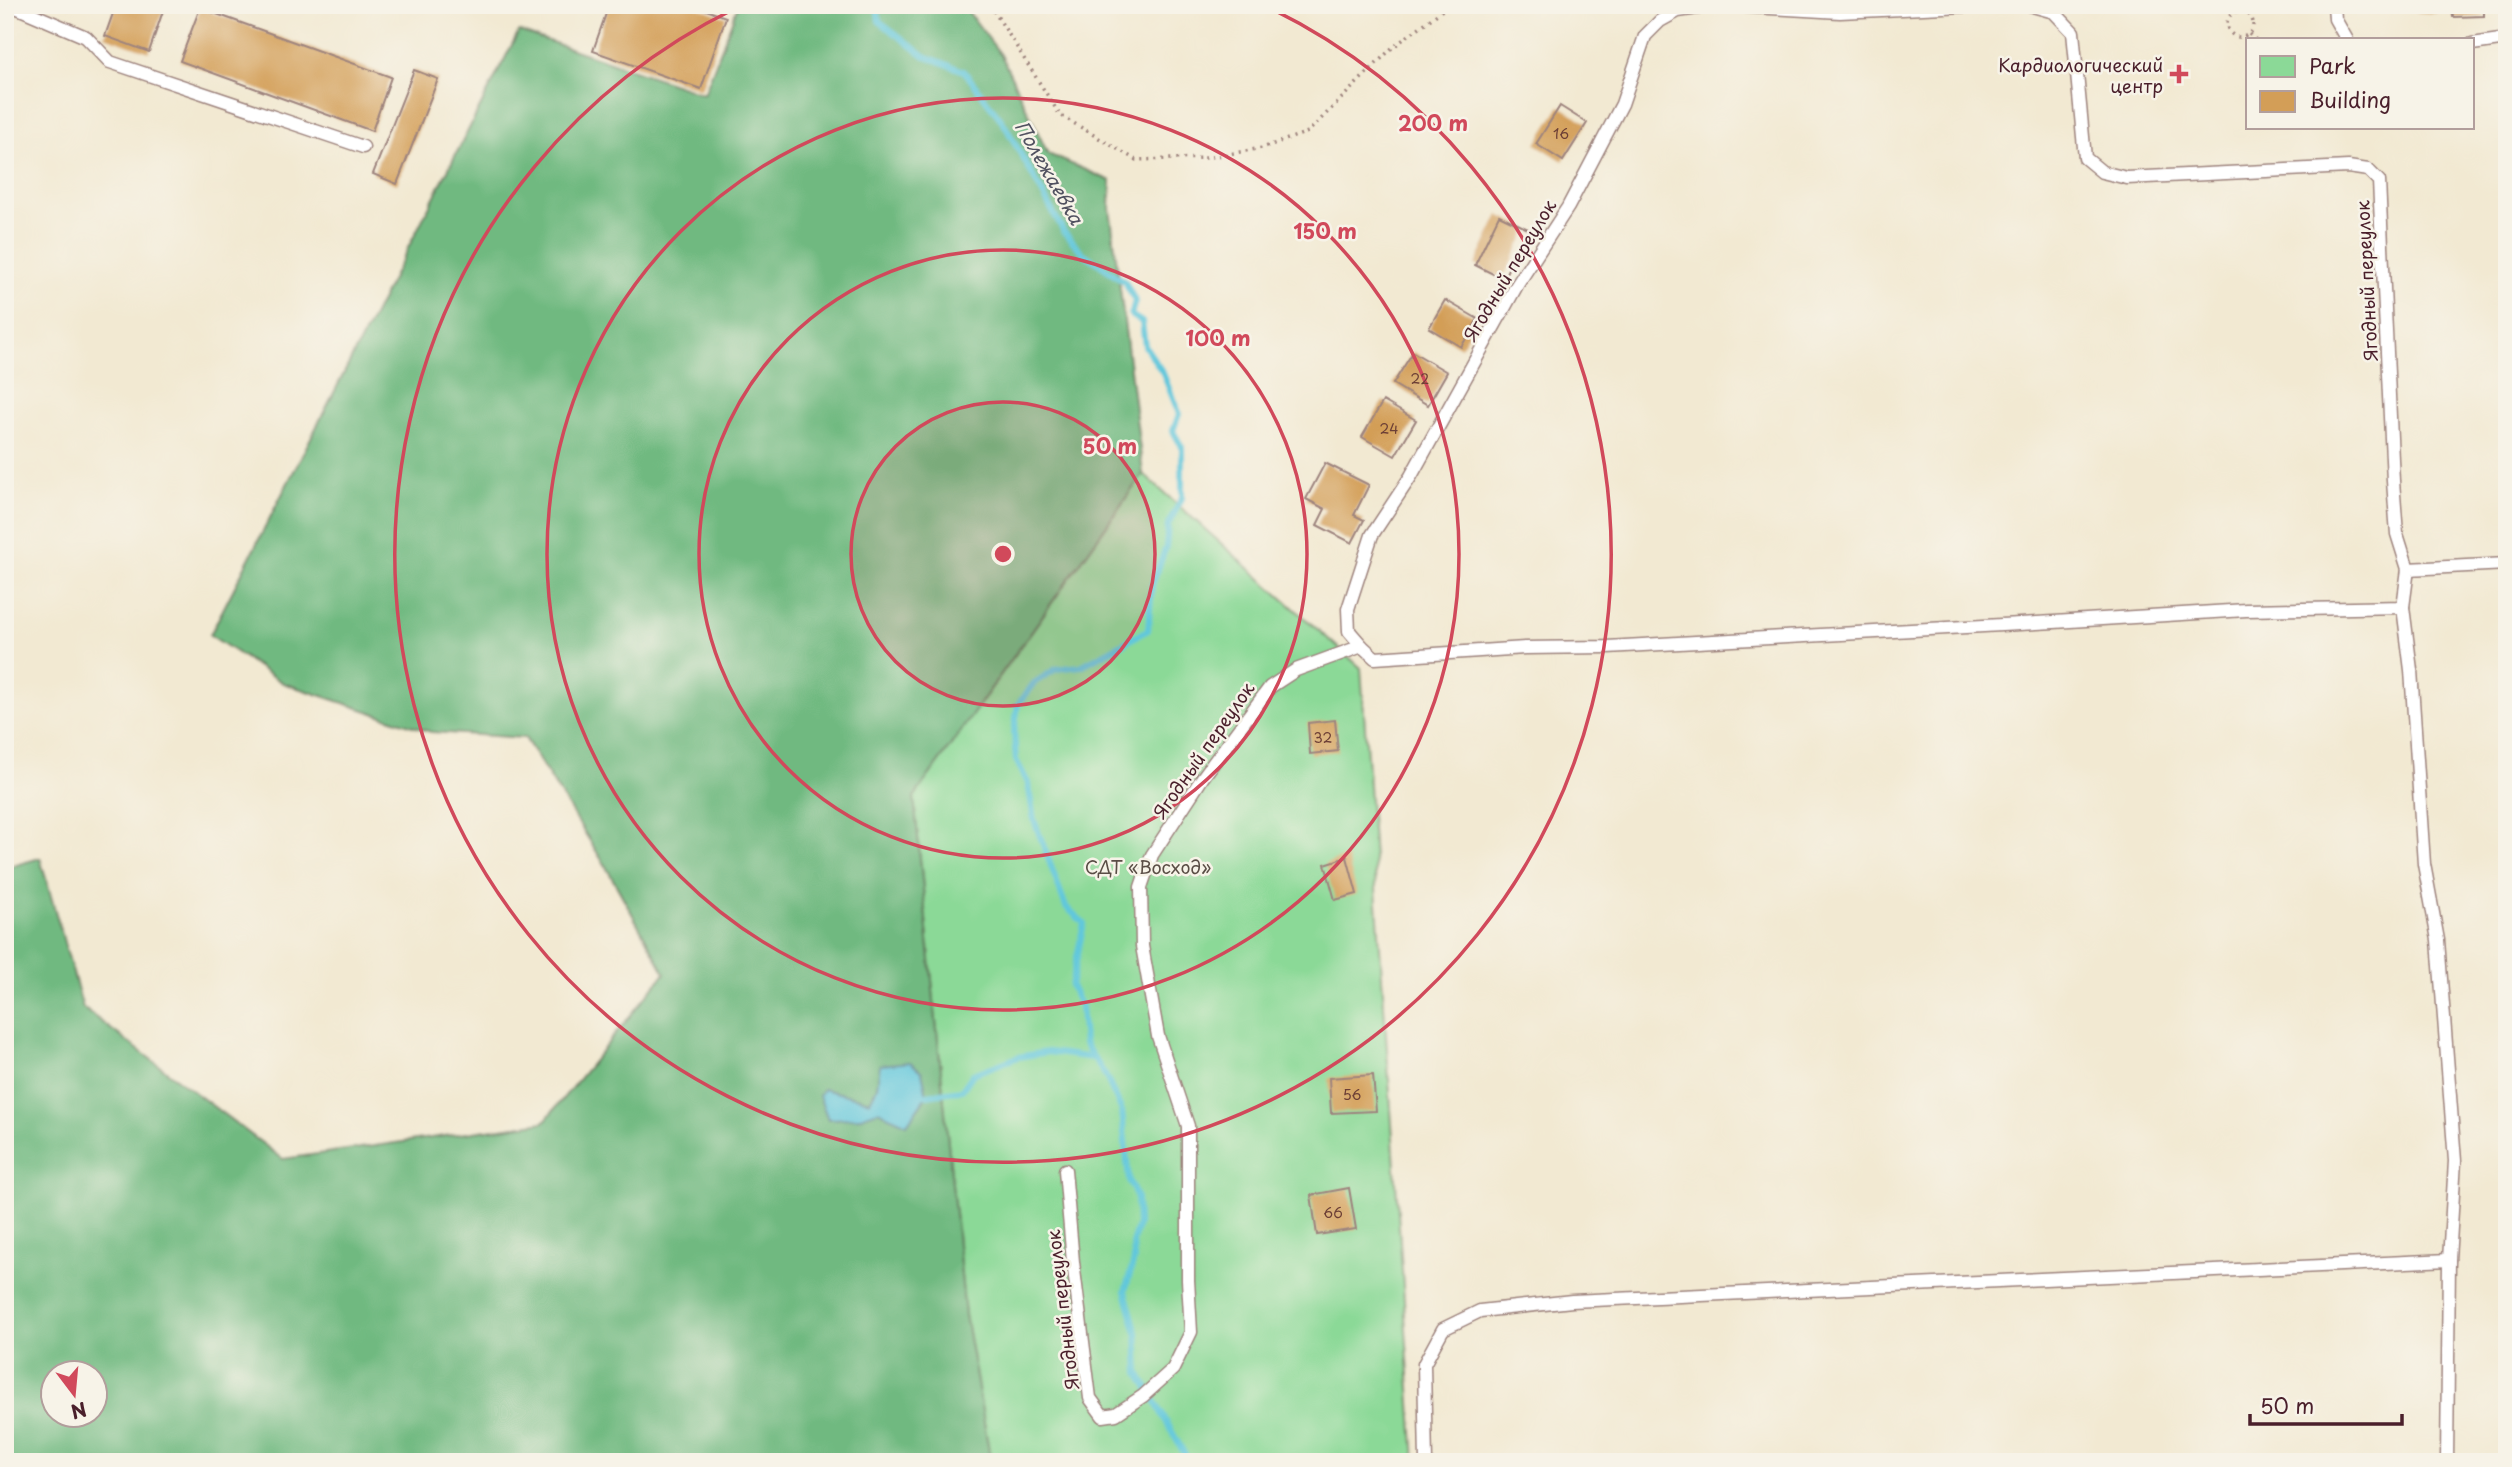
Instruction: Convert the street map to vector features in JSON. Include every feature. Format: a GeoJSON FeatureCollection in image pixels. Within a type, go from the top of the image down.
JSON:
{"type":"FeatureCollection","features":[{"type":"Feature","properties":{"kind":"lane","name":"Ягодный переулок"},"geometry":{"type":"LineString","coordinates":[[1065,1170],[1090,1398],[1103,1416],[1116,1414],[1173,1369],[1191,1332],[1188,1280],[1188,1126],[1158,1036],[1142,946],[1141,887],[1152,855],[1203,777],[1270,687],[1296,670],[1362,646],[1349,631],[1348,609],[1372,535],[1411,476],[1517,285],[1567,207],[1622,104],[1645,36],[1660,22],[1678,11],[1717,5],[1840,12],[1985,5]]}},
{"type":"Feature","properties":{"kind":"lane","name":"Ягодный переулок"},"geometry":{"type":"LineString","coordinates":[[2029,5],[2054,12],[2073,32],[2085,158],[2102,172],[2127,178],[2348,166],[2368,170],[2379,181],[2393,481],[2397,534],[2407,569]]}},
{"type":"Feature","properties":{"kind":"lane"},"geometry":{"type":"LineString","coordinates":[[2334,5],[2335,19],[2346,38]]}},
{"type":"Feature","properties":{"kind":"lane"},"geometry":{"type":"LineString","coordinates":[[5,6],[18,8],[86,37],[110,62],[363,147]]}},
{"type":"Feature","properties":{"kind":"lane"},"geometry":{"type":"LineString","coordinates":[[2474,44],[2507,39]]}},
{"type":"Feature","properties":{"kind":"lane"},"geometry":{"type":"LineString","coordinates":[[2447,1462],[2449,1260],[2455,1161],[2438,940],[2424,864],[2411,670],[2403,607],[2407,569],[2507,564]]}},
{"type":"Feature","properties":{"kind":"lane"},"geometry":{"type":"LineString","coordinates":[[1362,646],[1375,658],[2246,610],[2403,607]]}},
{"type":"Feature","properties":{"kind":"lane"},"geometry":{"type":"LineString","coordinates":[[1426,1462],[1424,1364],[1443,1329],[1480,1311],[1572,1301],[2449,1260]]}},
{"type":"Feature","properties":{"kind":"path"},"geometry":{"type":"LineString","coordinates":[[990,5],[1060,115],[1136,160],[1206,158],[1262,148],[1308,132],[1392,48],[1449,5]]}},
{"type":"Feature","properties":{"kind":"path"},"geometry":{"type":"LineString","coordinates":[[2239,5],[2240,11]]}},
{"type":"Feature","properties":{"kind":"path"},"geometry":{"type":"LineString","coordinates":[[2240,11],[2248,14],[2253,22],[2249,34],[2237,37],[2227,29],[2229,16],[2240,11]]}},
{"type":"Feature","properties":{"kind":"path"},"geometry":{"type":"LineString","coordinates":[[2249,34],[2254,38]]}},
{"type":"Feature","properties":{"kind":"green space"},"geometry":{"type":"Polygon","coordinates":[[[738,5],[963,5],[1001,55],[1048,154],[1111,181],[1110,208],[1143,474],[914,797],[965,1315],[991,1462],[5,1462],[5,868],[40,858],[83,1008],[283,1159],[544,1122],[665,973],[605,865],[525,738],[431,732],[283,683],[210,635],[519,31],[704,94],[738,5]]]}},
{"type":"Feature","properties":{"kind":"green space","name":"СДТ «Восход»"},"geometry":{"type":"Polygon","coordinates":[[[1143,474],[1361,668],[1415,1462],[991,1462],[965,1315],[914,797],[1143,474]]]}},
{"type":"Feature","properties":{"kind":"water"},"geometry":{"type":"Polygon","coordinates":[[[910,1062],[922,1072],[927,1095],[907,1124],[878,1111],[858,1118],[828,1119],[819,1096],[823,1089],[870,1101],[877,1087],[880,1065],[910,1062]]]}},
{"type":"Feature","properties":{"kind":"building"},"geometry":{"type":"Polygon","coordinates":[[[116,5],[165,5],[149,52],[105,36],[116,5]]]}},
{"type":"Feature","properties":{"kind":"building"},"geometry":{"type":"Polygon","coordinates":[[[609,5],[692,5],[726,17],[701,89],[593,51],[609,5]]]}},
{"type":"Feature","properties":{"kind":"building"},"geometry":{"type":"Polygon","coordinates":[[[2418,5],[2436,5],[2436,13],[2417,12],[2418,5]]]}},
{"type":"Feature","properties":{"kind":"building"},"geometry":{"type":"Polygon","coordinates":[[[2452,5],[2484,5],[2484,16],[2453,17],[2452,5]]]}},
{"type":"Feature","properties":{"kind":"building"},"geometry":{"type":"Polygon","coordinates":[[[200,8],[391,77],[372,131],[180,61],[200,8]]]}},
{"type":"Feature","properties":{"kind":"building"},"geometry":{"type":"Polygon","coordinates":[[[414,70],[438,79],[397,184],[373,174],[414,70]]]}},
{"type":"Feature","properties":{"kind":"building"},"geometry":{"type":"Polygon","coordinates":[[[1560,106],[1587,123],[1563,161],[1536,144],[1560,106]]]}},
{"type":"Feature","properties":{"kind":"building"},"geometry":{"type":"Polygon","coordinates":[[[1499,215],[1528,229],[1503,279],[1475,265],[1499,215]]]}},
{"type":"Feature","properties":{"kind":"building"},"geometry":{"type":"Polygon","coordinates":[[[1445,300],[1478,319],[1461,347],[1429,328],[1445,300]]]}},
{"type":"Feature","properties":{"kind":"building"},"geometry":{"type":"Polygon","coordinates":[[[1413,352],[1447,372],[1428,405],[1393,384],[1413,352]]]}},
{"type":"Feature","properties":{"kind":"building"},"geometry":{"type":"Polygon","coordinates":[[[1383,401],[1416,420],[1395,456],[1362,437],[1383,401]]]}},
{"type":"Feature","properties":{"kind":"building"},"geometry":{"type":"Polygon","coordinates":[[[1325,463],[1369,485],[1354,515],[1364,520],[1352,543],[1317,525],[1325,509],[1306,499],[1325,463]]]}},
{"type":"Feature","properties":{"kind":"building"},"geometry":{"type":"Polygon","coordinates":[[[1335,720],[1338,751],[1310,754],[1308,723],[1335,720]]]}},
{"type":"Feature","properties":{"kind":"building"},"geometry":{"type":"Polygon","coordinates":[[[1347,857],[1357,894],[1335,900],[1325,864],[1347,857]]]}},
{"type":"Feature","properties":{"kind":"building"},"geometry":{"type":"Polygon","coordinates":[[[1373,1075],[1376,1111],[1331,1113],[1329,1078],[1373,1075]]]}},
{"type":"Feature","properties":{"kind":"building"},"geometry":{"type":"Polygon","coordinates":[[[1349,1188],[1356,1229],[1317,1235],[1311,1195],[1349,1188]]]}},
{"type":"Feature","properties":{"kind":"waterway","name":"Полежаевка"},"geometry":{"type":"LineString","coordinates":[[877,5],[879,21],[925,56],[964,71],[1003,122],[1064,232],[1083,253],[1125,282],[1135,301],[1131,315],[1142,322],[1145,346],[1163,373],[1179,414],[1173,431],[1182,447],[1182,498],[1168,525],[1166,547],[1152,585],[1148,630],[1081,666],[1056,669],[1034,683],[1018,704],[1014,733],[1016,760],[1028,783],[1034,820],[1066,907],[1084,923],[1071,986],[1081,1007],[1084,1043],[1105,1075],[1122,1111],[1129,1181],[1137,1198],[1138,1225],[1133,1241],[1134,1260],[1125,1291],[1137,1333],[1139,1373],[1189,1462]]}},
{"type":"Feature","properties":{"kind":"waterway","name":"Полежаевка"},"geometry":{"type":"LineString","coordinates":[[927,1095],[962,1090],[973,1074],[1018,1057],[1048,1052],[1093,1058]]}},
{"type":"Feature","properties":{"kind":"place","name":"Кардиологический центр"},"geometry":{"type":"Point","coordinates":[2179,74]}}]}
